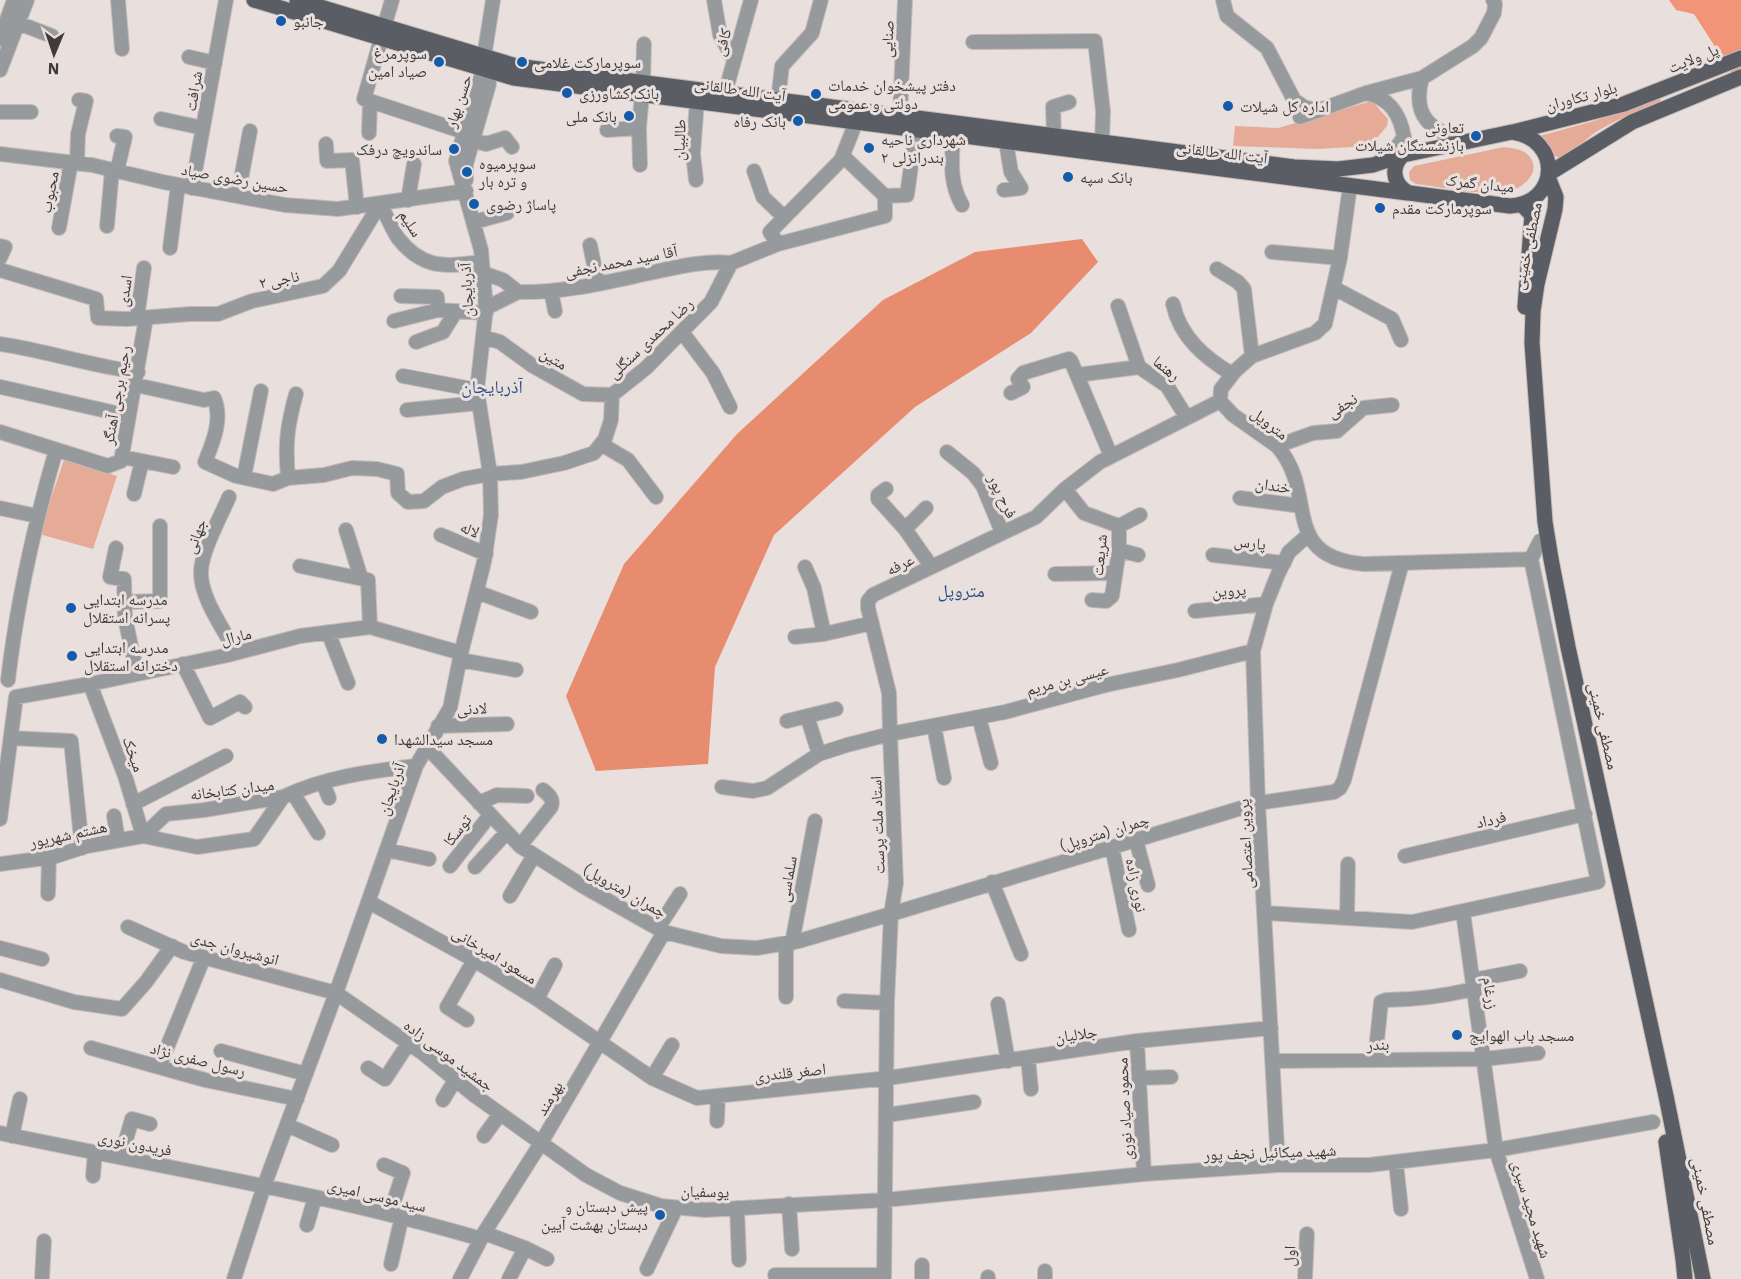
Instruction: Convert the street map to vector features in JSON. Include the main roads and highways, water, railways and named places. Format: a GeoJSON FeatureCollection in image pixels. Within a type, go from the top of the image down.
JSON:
{"type":"FeatureCollection","features":[{"type":"Feature","properties":{"kind":"main road","name":"آیت الله طالقانی"},"geometry":{"type":"LineString","coordinates":[[254,0],[383,33],[484,64],[514,78],[725,93],[899,121],[1054,135],[1294,167],[1356,168],[1403,155]]}},
{"type":"Feature","properties":{"kind":"main road","name":"آیت الله طالقانی"},"geometry":{"type":"LineString","coordinates":[[304,1],[383,33]]}},
{"type":"Feature","properties":{"kind":"main road","name":"پل ولایت"},"geometry":{"type":"LineString","coordinates":[[1658,91],[1741,58]]}},
{"type":"Feature","properties":{"kind":"main road"},"geometry":{"type":"LineString","coordinates":[[1512,132],[1537,142],[1546,157],[1548,175],[1632,122],[1741,77]]}},
{"type":"Feature","properties":{"kind":"main road","name":"آیت الله طالقانی"},"geometry":{"type":"LineString","coordinates":[[642,88],[696,101],[856,122],[899,121],[916,130],[1409,193]]}},
{"type":"Feature","properties":{"kind":"main road","name":"بلوار تکاوران"},"geometry":{"type":"LineString","coordinates":[[1512,132],[1624,104],[1658,91]]}},
{"type":"Feature","properties":{"kind":"main road","name":"میدان گمرک"},"geometry":{"type":"LineString","coordinates":[[1403,155],[1512,132]]}},
{"type":"Feature","properties":{"kind":"main road"},"geometry":{"type":"LineString","coordinates":[[1403,155],[1396,163],[1394,173],[1400,187],[1409,193]]}},
{"type":"Feature","properties":{"kind":"main road"},"geometry":{"type":"LineString","coordinates":[[1356,168],[1378,175],[1381,181],[1375,188]]}},
{"type":"Feature","properties":{"kind":"main road","name":"میدان گمرک"},"geometry":{"type":"LineString","coordinates":[[1409,193],[1527,210],[1541,191],[1548,175]]}},
{"type":"Feature","properties":{"kind":"main road","name":"مصطفی خمینی"},"geometry":{"type":"LineString","coordinates":[[1548,175],[1556,197],[1553,220],[1537,284],[1532,343],[1547,538],[1568,647],[1666,1096],[1703,1279]]}},
{"type":"Feature","properties":{"kind":"main road"},"geometry":{"type":"LineString","coordinates":[[1527,210],[1545,209],[1551,213],[1553,220]]}},
{"type":"Feature","properties":{"kind":"main road","name":"مصطفی خمینی"},"geometry":{"type":"LineString","coordinates":[[1527,210],[1524,330],[1540,541],[1662,1120],[1685,1279]]}},
{"type":"Feature","properties":{"kind":"place","name":"جانبو"},"geometry":{"type":"Point","coordinates":[281,21]}},
{"type":"Feature","properties":{"kind":"place","name":"سوپرمرغ صیاد امین"},"geometry":{"type":"Point","coordinates":[439,62]}},
{"type":"Feature","properties":{"kind":"place","name":"سوپرمارکت غلامی"},"geometry":{"type":"Point","coordinates":[522,62]}},
{"type":"Feature","properties":{"kind":"place","name":"بانک کشاورزی"},"geometry":{"type":"Point","coordinates":[567,93]}},
{"type":"Feature","properties":{"kind":"place","name":"دفتر پیشخوان خدمات دولتی و عمومی"},"geometry":{"type":"Point","coordinates":[816,94]}},
{"type":"Feature","properties":{"kind":"place","name":"اداره کل شیلات"},"geometry":{"type":"Point","coordinates":[1228,106]}},
{"type":"Feature","properties":{"kind":"place","name":"بانک ملی"},"geometry":{"type":"Point","coordinates":[629,116]}},
{"type":"Feature","properties":{"kind":"place","name":"بانک رفاه"},"geometry":{"type":"Point","coordinates":[798,121]}},
{"type":"Feature","properties":{"kind":"place","name":"تعاونی بازنشستگان شیلات"},"geometry":{"type":"Point","coordinates":[1476,136]}},
{"type":"Feature","properties":{"kind":"place","name":"شهرداری ناحیه ۲ بندرانزلی"},"geometry":{"type":"Point","coordinates":[869,148]}},
{"type":"Feature","properties":{"kind":"place","name":"ساندویچ درفک"},"geometry":{"type":"Point","coordinates":[454,149]}},
{"type":"Feature","properties":{"kind":"place","name":"سوپرمیوه و تره بار"},"geometry":{"type":"Point","coordinates":[467,172]}},
{"type":"Feature","properties":{"kind":"place","name":"بانک سپه"},"geometry":{"type":"Point","coordinates":[1068,177]}},
{"type":"Feature","properties":{"kind":"place","name":"پاساژ رضوی"},"geometry":{"type":"Point","coordinates":[474,204]}},
{"type":"Feature","properties":{"kind":"place","name":"سوپرمارکت مقدم"},"geometry":{"type":"Point","coordinates":[1380,208]}},
{"type":"Feature","properties":{"kind":"place","name":"مدرسه ابتدایی پسرانه استقلال"},"geometry":{"type":"Point","coordinates":[71,608]}},
{"type":"Feature","properties":{"kind":"place","name":"مدرسه ابتدایی دخترانه استقلال"},"geometry":{"type":"Point","coordinates":[72,656]}},
{"type":"Feature","properties":{"kind":"place","name":"مسجد سیدالشهدا"},"geometry":{"type":"Point","coordinates":[382,739]}},
{"type":"Feature","properties":{"kind":"place","name":"مسجد باب الهوایج"},"geometry":{"type":"Point","coordinates":[1457,1035]}},
{"type":"Feature","properties":{"kind":"place","name":"پیش دبستان و دبستان بهشت آیین"},"geometry":{"type":"Point","coordinates":[660,1215]}},
{"type":"Feature","properties":{"kind":"district","name":"آذربایجان"},"geometry":{"type":"Point","coordinates":[492,386]}},
{"type":"Feature","properties":{"kind":"district","name":"متروپل"},"geometry":{"type":"Point","coordinates":[961,590]}}]}
